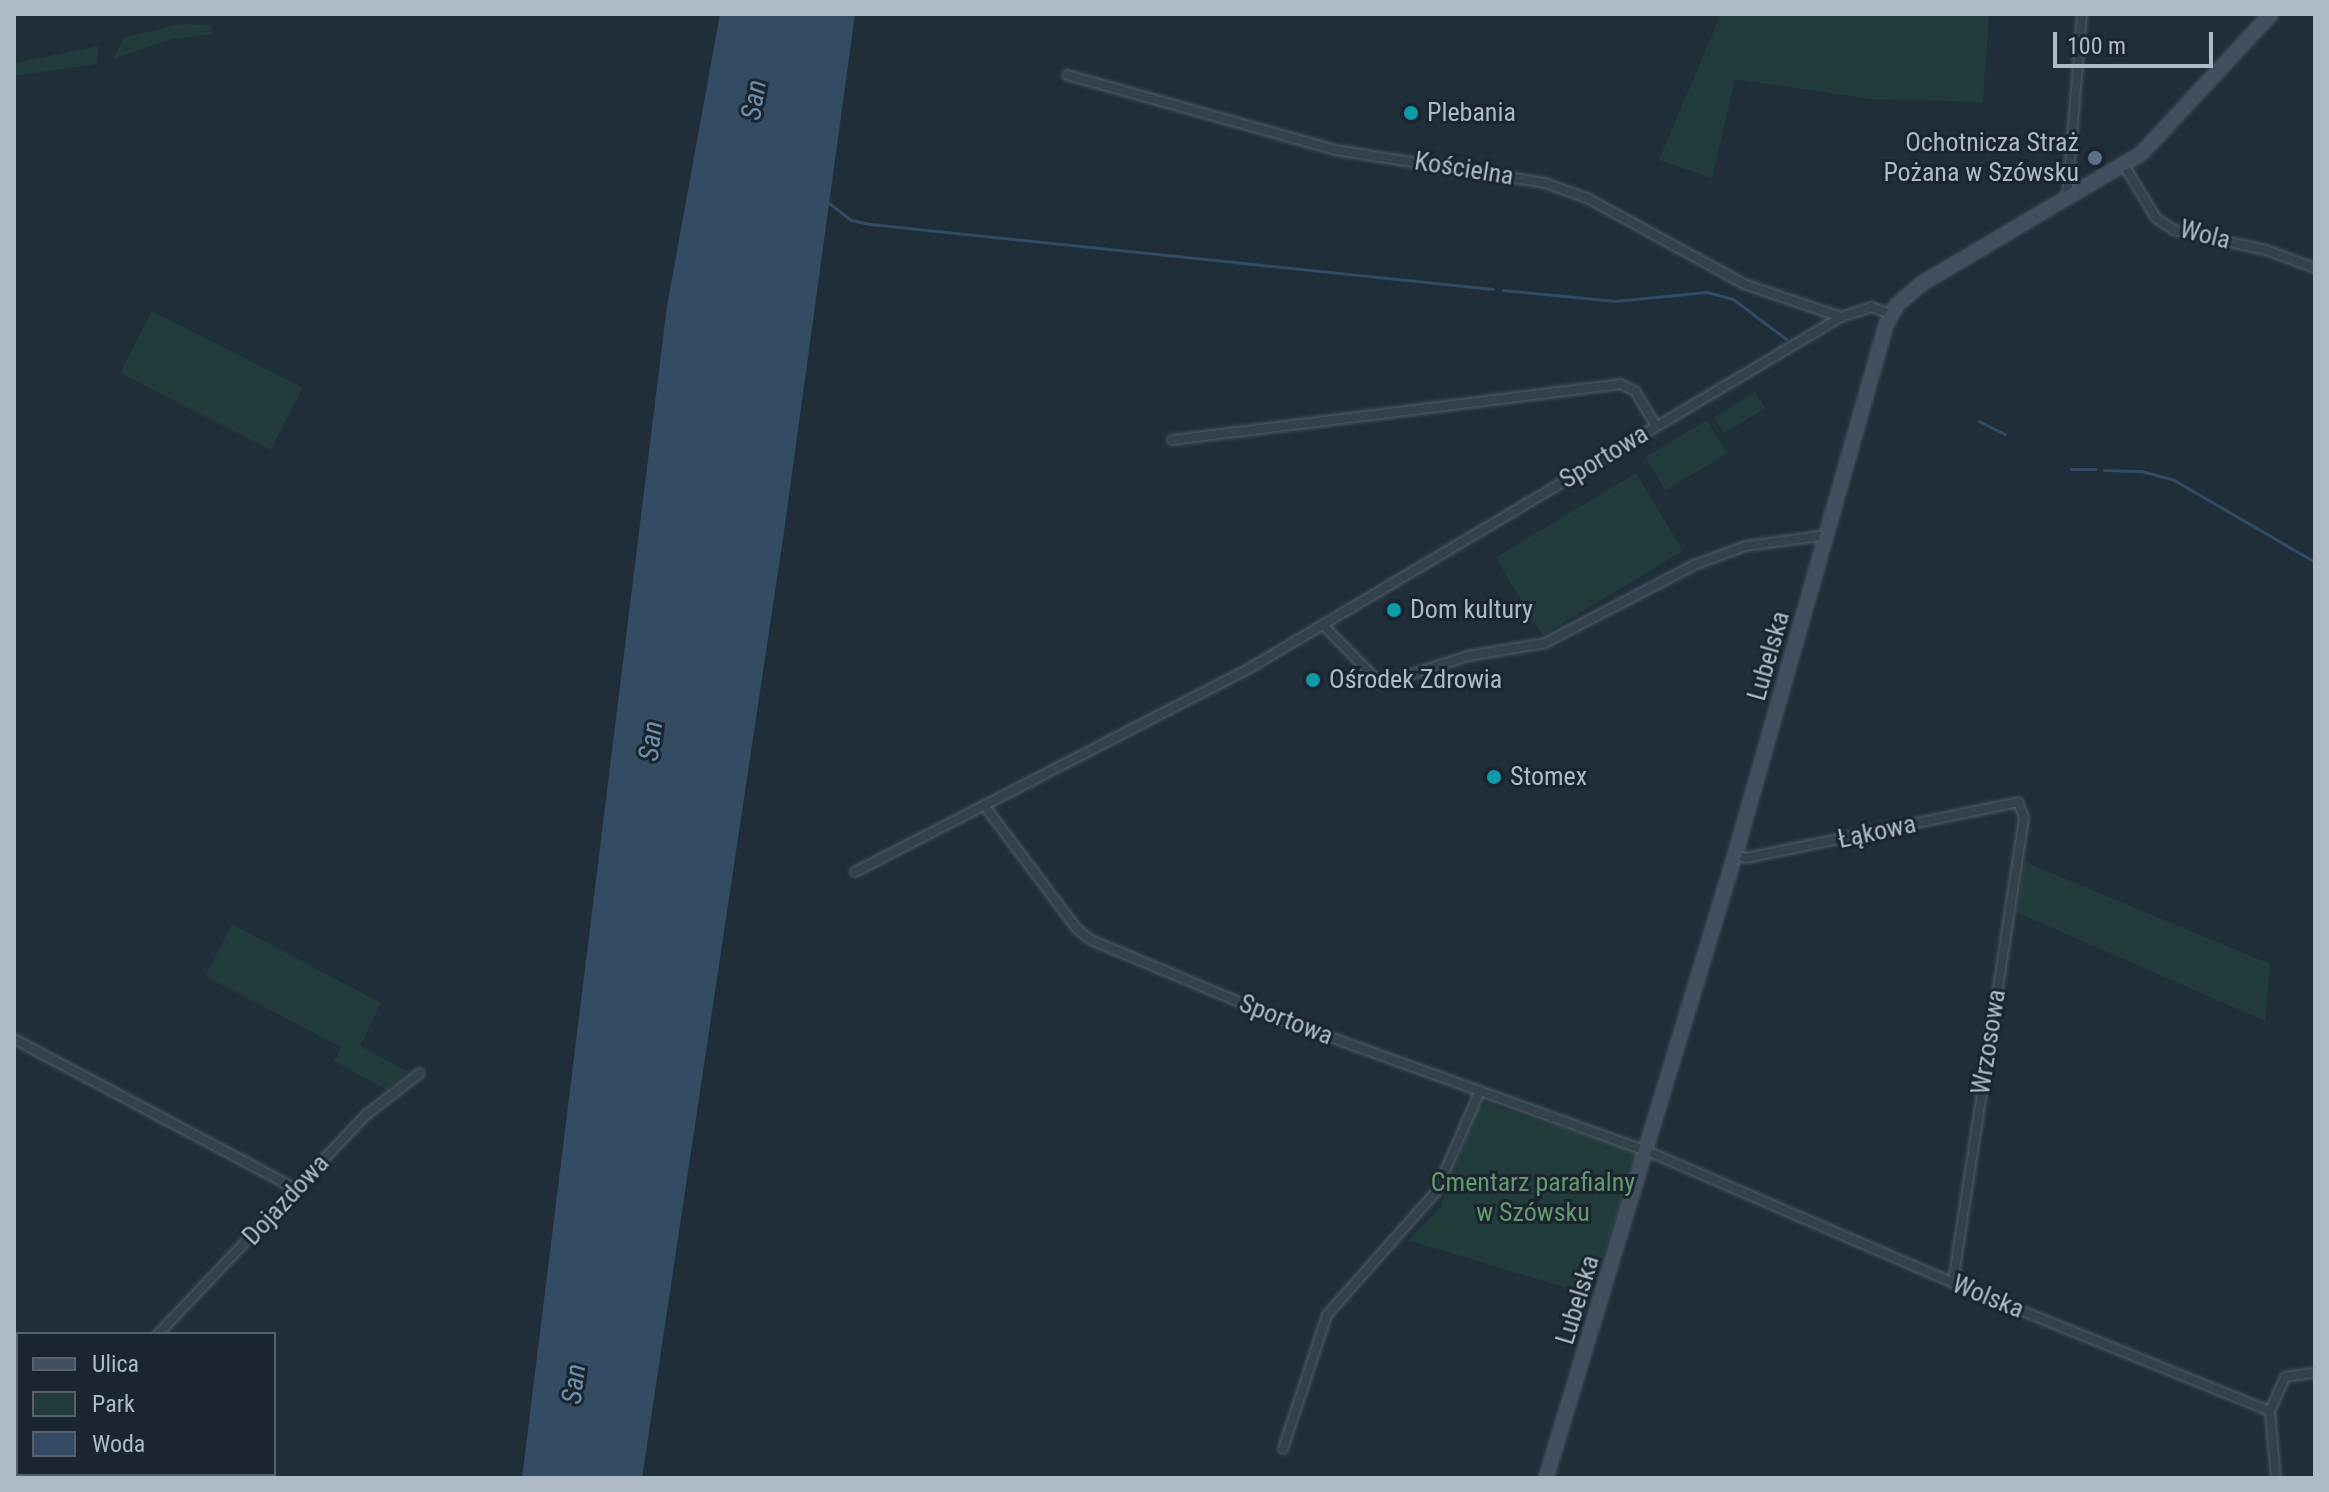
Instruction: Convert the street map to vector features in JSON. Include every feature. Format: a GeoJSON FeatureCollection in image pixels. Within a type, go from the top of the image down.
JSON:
{"type":"FeatureCollection","features":[{"type":"Feature","properties":{"kind":"main road","name":"Lubelska"},"geometry":{"type":"LineString","coordinates":[[1546,1478],[1735,855],[1827,535],[1877,347],[1891,314],[1932,276],[2124,165],[2156,140],[2271,14]]}},
{"type":"Feature","properties":{"kind":"street"},"geometry":{"type":"LineString","coordinates":[[2067,198],[2082,14]]}},
{"type":"Feature","properties":{"kind":"street","name":"Kościelna"},"geometry":{"type":"LineString","coordinates":[[1067,75],[1335,150],[1545,183],[1587,198],[1744,284],[1841,317]]}},
{"type":"Feature","properties":{"kind":"street","name":"Wola"},"geometry":{"type":"LineString","coordinates":[[2124,165],[2156,218],[2174,230],[2266,250],[2315,268]]}},
{"type":"Feature","properties":{"kind":"street","name":"Sportowa"},"geometry":{"type":"LineString","coordinates":[[855,872],[1170,711],[1323,625],[1841,317],[1871,307],[1891,314]]}},
{"type":"Feature","properties":{"kind":"street"},"geometry":{"type":"LineString","coordinates":[[1172,440],[1620,384],[1635,391],[1656,426]]}},
{"type":"Feature","properties":{"kind":"street"},"geometry":{"type":"LineString","coordinates":[[1323,625],[1381,684],[1483,652],[1545,643],[1694,565],[1746,546],[1827,535]]}},
{"type":"Feature","properties":{"kind":"street","name":"Łąkowa"},"geometry":{"type":"LineString","coordinates":[[1735,855],[1760,856],[2018,802]]}},
{"type":"Feature","properties":{"kind":"street","name":"Wrzosowa"},"geometry":{"type":"LineString","coordinates":[[1953,1283],[2024,818],[2018,802]]}},
{"type":"Feature","properties":{"kind":"street","name":"Sportowa"},"geometry":{"type":"LineString","coordinates":[[984,805],[1077,929],[1091,940],[1280,1019],[1647,1151]]}},
{"type":"Feature","properties":{"kind":"street"},"geometry":{"type":"LineString","coordinates":[[14,1039],[296,1189]]}},
{"type":"Feature","properties":{"kind":"street","name":"Dojazdowa"},"geometry":{"type":"LineString","coordinates":[[160,1332],[366,1115],[420,1073]]}},
{"type":"Feature","properties":{"kind":"street"},"geometry":{"type":"LineString","coordinates":[[1283,1449],[1327,1315],[1435,1194],[1479,1093]]}},
{"type":"Feature","properties":{"kind":"street","name":"Wolska"},"geometry":{"type":"LineString","coordinates":[[1647,1151],[1953,1283],[2270,1411]]}},
{"type":"Feature","properties":{"kind":"street"},"geometry":{"type":"LineString","coordinates":[[2276,1478],[2270,1411],[2285,1377],[2315,1373]]}},
{"type":"Feature","properties":{"kind":"green space"},"geometry":{"type":"Polygon","coordinates":[[[1721,14],[1989,14],[1983,102],[1870,99],[1735,79],[1712,178],[1659,160],[1721,14]]]}},
{"type":"Feature","properties":{"kind":"green space"},"geometry":{"type":"Polygon","coordinates":[[[181,24],[210,25],[213,34],[172,39],[113,59],[125,37],[181,24]]]}},
{"type":"Feature","properties":{"kind":"green space"},"geometry":{"type":"Polygon","coordinates":[[[99,46],[96,64],[14,76],[14,63],[99,46]]]}},
{"type":"Feature","properties":{"kind":"green space"},"geometry":{"type":"Polygon","coordinates":[[[152,311],[303,388],[271,450],[120,373],[152,311]]]}},
{"type":"Feature","properties":{"kind":"green space"},"geometry":{"type":"Polygon","coordinates":[[[1755,392],[1765,408],[1724,434],[1714,417],[1755,392]]]}},
{"type":"Feature","properties":{"kind":"green space"},"geometry":{"type":"Polygon","coordinates":[[[1707,420],[1727,453],[1665,491],[1645,457],[1707,420]]]}},
{"type":"Feature","properties":{"kind":"green space"},"geometry":{"type":"Polygon","coordinates":[[[1636,473],[1683,551],[1542,635],[1495,557],[1636,473]]]}},
{"type":"Feature","properties":{"kind":"green space"},"geometry":{"type":"Polygon","coordinates":[[[2025,862],[2270,964],[2265,1021],[2016,912],[2025,862]]]}},
{"type":"Feature","properties":{"kind":"green space"},"geometry":{"type":"Polygon","coordinates":[[[232,924],[381,1003],[360,1046],[408,1071],[387,1090],[334,1061],[341,1047],[205,976],[232,924]]]}},
{"type":"Feature","properties":{"kind":"green space","name":"Cmentarz parafialny w Szówsku"},"geometry":{"type":"Polygon","coordinates":[[[1486,1103],[1638,1152],[1590,1295],[1408,1240],[1440,1208],[1478,1106],[1486,1103]]]}},
{"type":"Feature","properties":{"kind":"water","name":"San"},"geometry":{"type":"Polygon","coordinates":[[[720,14],[855,14],[784,532],[642,1478],[522,1478],[667,306],[720,14]]]}},
{"type":"Feature","properties":{"kind":"waterway"},"geometry":{"type":"LineString","coordinates":[[829,203],[851,220],[870,224],[1493,289]]}},
{"type":"Feature","properties":{"kind":"waterway"},"geometry":{"type":"LineString","coordinates":[[1503,290],[1615,301],[1707,292],[1733,299],[1786,339]]}},
{"type":"Feature","properties":{"kind":"waterway"},"geometry":{"type":"LineString","coordinates":[[1979,421],[2005,434]]}},
{"type":"Feature","properties":{"kind":"waterway"},"geometry":{"type":"LineString","coordinates":[[2071,469],[2095,469]]}},
{"type":"Feature","properties":{"kind":"waterway"},"geometry":{"type":"LineString","coordinates":[[2104,470],[2141,471],[2174,480],[2315,562]]}},
{"type":"Feature","properties":{"kind":"place","name":"Plebania"},"geometry":{"type":"Point","coordinates":[1411,113]}},
{"type":"Feature","properties":{"kind":"place","name":"Ochotnicza Straż Pożana w Szówsku"},"geometry":{"type":"Point","coordinates":[2095,158]}},
{"type":"Feature","properties":{"kind":"place","name":"Dom kultury"},"geometry":{"type":"Point","coordinates":[1394,610]}},
{"type":"Feature","properties":{"kind":"place","name":"Ośrodek Zdrowia"},"geometry":{"type":"Point","coordinates":[1313,680]}},
{"type":"Feature","properties":{"kind":"place","name":"Stomex"},"geometry":{"type":"Point","coordinates":[1494,777]}}]}
